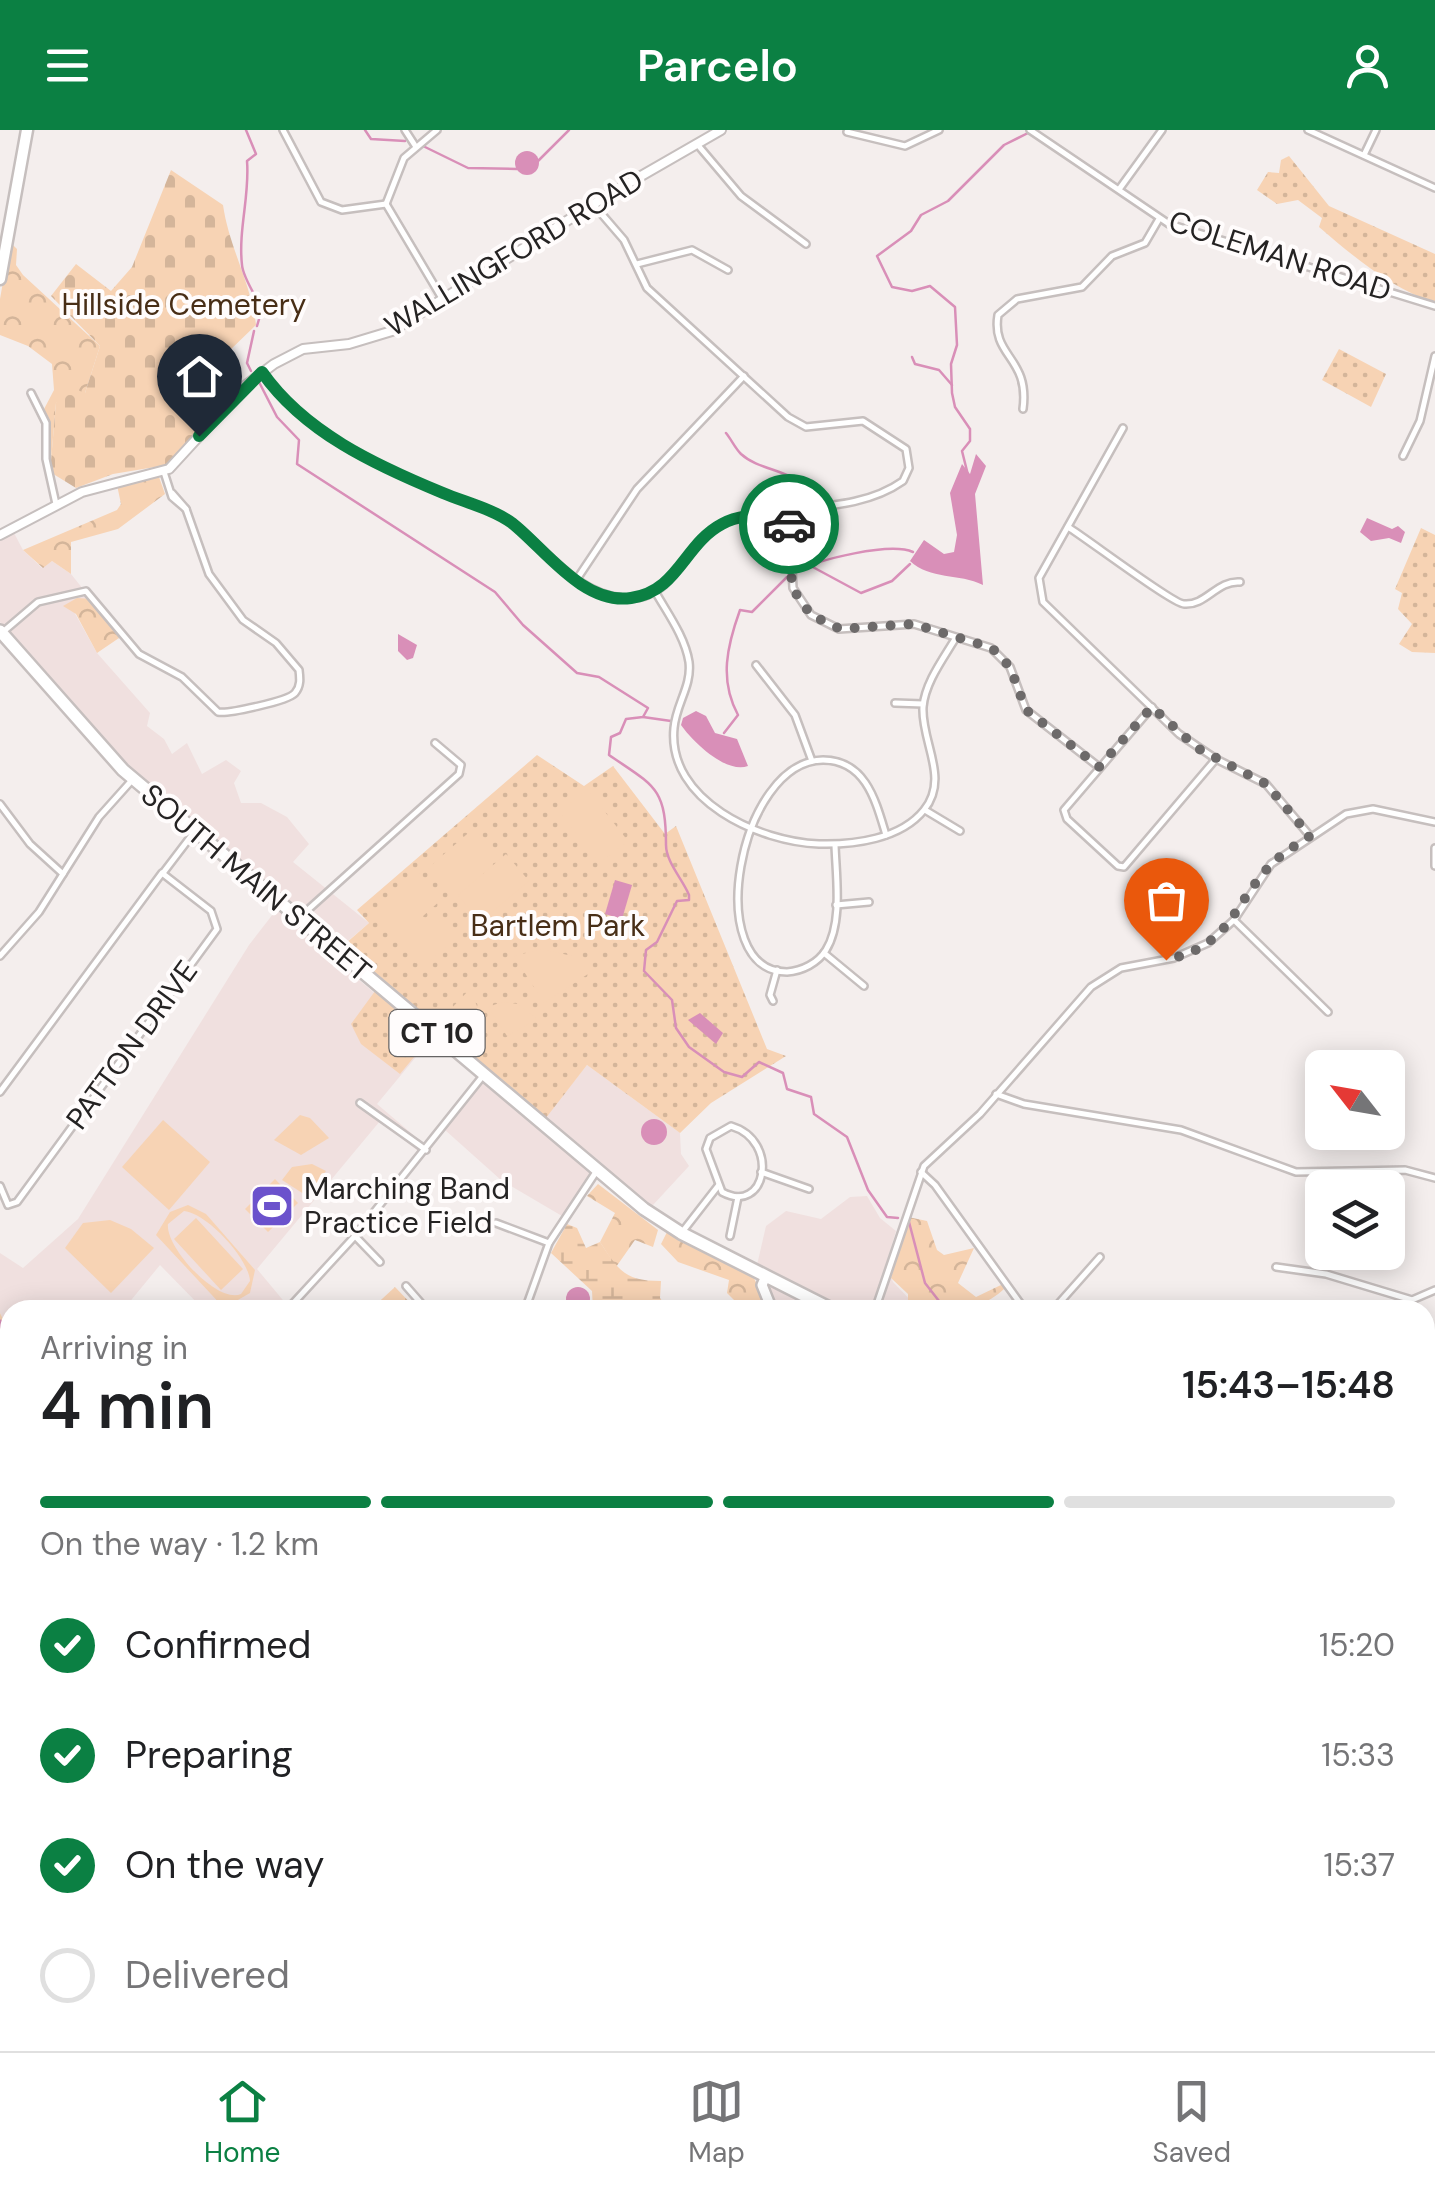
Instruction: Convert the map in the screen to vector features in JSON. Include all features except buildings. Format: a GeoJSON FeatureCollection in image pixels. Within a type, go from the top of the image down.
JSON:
{"type":"FeatureCollection","features":[{"type":"Feature","properties":{"kind":"highway","name":"SOUTH MAIN STREET"},"geometry":{"type":"LineString","coordinates":[[0,632],[133,778],[598,1169],[682,1233],[765,1282],[808,1300]]}},
{"type":"Feature","properties":{"kind":"main road"},"geometry":{"type":"LineString","coordinates":[[0,279],[28,130]]}},
{"type":"Feature","properties":{"kind":"main road"},"geometry":{"type":"LineString","coordinates":[[765,1282],[770,1300]]}},
{"type":"Feature","properties":{"kind":"street"},"geometry":{"type":"LineString","coordinates":[[282,130],[321,202],[342,210],[386,204]]}},
{"type":"Feature","properties":{"kind":"street"},"geometry":{"type":"LineString","coordinates":[[405,130],[416,147]]}},
{"type":"Feature","properties":{"kind":"street"},"geometry":{"type":"LineString","coordinates":[[436,130],[397,169],[386,204],[443,300]]}},
{"type":"Feature","properties":{"kind":"street","name":"WALLINGFORD ROAD"},"geometry":{"type":"LineString","coordinates":[[164,472],[262,372],[304,349],[349,344],[387,334],[593,204],[721,130]]}},
{"type":"Feature","properties":{"kind":"street"},"geometry":{"type":"LineString","coordinates":[[847,132],[905,146],[939,130]]}},
{"type":"Feature","properties":{"kind":"street","name":"COLEMAN ROAD"},"geometry":{"type":"LineString","coordinates":[[1030,130],[1159,218],[1291,264],[1435,306]]}},
{"type":"Feature","properties":{"kind":"street"},"geometry":{"type":"LineString","coordinates":[[1120,188],[1162,130]]}},
{"type":"Feature","properties":{"kind":"street"},"geometry":{"type":"LineString","coordinates":[[1308,130],[1435,188]]}},
{"type":"Feature","properties":{"kind":"street"},"geometry":{"type":"LineString","coordinates":[[1364,155],[1376,130]]}},
{"type":"Feature","properties":{"kind":"street"},"geometry":{"type":"LineString","coordinates":[[696,144],[741,196],[806,244]]}},
{"type":"Feature","properties":{"kind":"street"},"geometry":{"type":"LineString","coordinates":[[262,372],[286,405],[304,420],[400,475],[512,523],[530,544],[577,579],[604,594],[626,599],[656,593],[704,537],[723,523],[839,504],[895,486],[908,472],[907,452],[863,420],[802,426],[647,288],[624,240],[593,204]]}},
{"type":"Feature","properties":{"kind":"street"},"geometry":{"type":"LineString","coordinates":[[1023,409],[1023,374],[998,341],[998,316],[1017,299],[1082,287],[1112,256],[1145,243],[1159,218]]}},
{"type":"Feature","properties":{"kind":"street"},"geometry":{"type":"LineString","coordinates":[[637,264],[692,250],[728,270]]}},
{"type":"Feature","properties":{"kind":"street"},"geometry":{"type":"LineString","coordinates":[[1404,456],[1422,416],[1435,356]]}},
{"type":"Feature","properties":{"kind":"street"},"geometry":{"type":"LineString","coordinates":[[577,579],[637,489],[744,376]]}},
{"type":"Feature","properties":{"kind":"street"},"geometry":{"type":"LineString","coordinates":[[31,393],[46,424],[46,459],[56,505]]}},
{"type":"Feature","properties":{"kind":"street"},"geometry":{"type":"LineString","coordinates":[[1124,428],[1039,578],[1043,602],[1179,734],[1216,760],[1266,784],[1310,836]]}},
{"type":"Feature","properties":{"kind":"street"},"geometry":{"type":"LineString","coordinates":[[0,524],[2,535],[101,485],[164,472],[172,493],[186,510],[210,574],[243,620],[276,643],[299,670],[299,687],[292,696],[234,713],[218,712],[182,677],[139,654],[86,590],[38,602],[0,632]]}},
{"type":"Feature","properties":{"kind":"street"},"geometry":{"type":"LineString","coordinates":[[790,513],[792,588],[811,615],[840,629],[914,624],[992,648],[1002,656],[1026,710],[1099,767]]}},
{"type":"Feature","properties":{"kind":"street"},"geometry":{"type":"LineString","coordinates":[[1068,527],[1115,556],[1170,600],[1197,602],[1220,585],[1240,582]]}},
{"type":"Feature","properties":{"kind":"street"},"geometry":{"type":"LineString","coordinates":[[656,593],[689,659],[688,686],[673,731],[678,760],[709,802],[749,830],[794,843],[835,845],[886,835],[906,826],[925,810],[936,779],[923,731],[923,704],[954,638]]}},
{"type":"Feature","properties":{"kind":"street"},"geometry":{"type":"LineString","coordinates":[[756,665],[795,715],[812,761]]}},
{"type":"Feature","properties":{"kind":"street"},"geometry":{"type":"LineString","coordinates":[[895,703],[923,704]]}},
{"type":"Feature","properties":{"kind":"street"},"geometry":{"type":"LineString","coordinates":[[1152,707],[1064,810],[1066,819],[1121,868],[1216,760]]}},
{"type":"Feature","properties":{"kind":"street"},"geometry":{"type":"LineString","coordinates":[[299,918],[460,774],[461,765],[435,744]]}},
{"type":"Feature","properties":{"kind":"street"},"geometry":{"type":"LineString","coordinates":[[835,845],[836,904],[824,953],[805,968],[777,970],[754,957],[742,928],[738,878],[749,830],[784,778],[812,761],[850,766],[872,790],[886,835]]}},
{"type":"Feature","properties":{"kind":"street"},"geometry":{"type":"LineString","coordinates":[[1,954],[34,919],[104,811],[133,778]]}},
{"type":"Feature","properties":{"kind":"street"},"geometry":{"type":"LineString","coordinates":[[0,804],[30,844],[63,874]]}},
{"type":"Feature","properties":{"kind":"street"},"geometry":{"type":"LineString","coordinates":[[879,1300],[921,1172],[1099,981],[1130,965],[1197,949],[1234,920],[1271,864],[1346,814],[1364,809],[1435,822]]}},
{"type":"Feature","properties":{"kind":"street"},"geometry":{"type":"LineString","coordinates":[[925,810],[960,831]]}},
{"type":"Feature","properties":{"kind":"street"},"geometry":{"type":"LineString","coordinates":[[0,1092],[194,832]]}},
{"type":"Feature","properties":{"kind":"street"},"geometry":{"type":"LineString","coordinates":[[1435,848],[1435,866]]}},
{"type":"Feature","properties":{"kind":"street","name":"PATTON DRIVE"},"geometry":{"type":"LineString","coordinates":[[0,1186],[8,1205],[16,1202],[218,930],[211,911],[162,873]]}},
{"type":"Feature","properties":{"kind":"street"},"geometry":{"type":"LineString","coordinates":[[836,904],[870,902]]}},
{"type":"Feature","properties":{"kind":"street"},"geometry":{"type":"LineString","coordinates":[[1234,920],[1328,1012]]}},
{"type":"Feature","properties":{"kind":"street"},"geometry":{"type":"LineString","coordinates":[[824,953],[864,986]]}},
{"type":"Feature","properties":{"kind":"street"},"geometry":{"type":"LineString","coordinates":[[774,1001],[770,994],[777,970]]}},
{"type":"Feature","properties":{"kind":"street"},"geometry":{"type":"LineString","coordinates":[[296,1300],[426,1150],[484,1074]]}},
{"type":"Feature","properties":{"kind":"street"},"geometry":{"type":"LineString","coordinates":[[996,1094],[1024,1104],[1193,1133],[1296,1172],[1405,1170],[1435,1178]]}},
{"type":"Feature","properties":{"kind":"street"},"geometry":{"type":"LineString","coordinates":[[360,1103],[426,1150]]}},
{"type":"Feature","properties":{"kind":"street"},"geometry":{"type":"LineString","coordinates":[[730,1126],[744,1130],[758,1144],[761,1172],[753,1193],[738,1197],[718,1186],[706,1148],[710,1138],[730,1126]]}},
{"type":"Feature","properties":{"kind":"street"},"geometry":{"type":"LineString","coordinates":[[529,1300],[550,1243],[598,1169]]}},
{"type":"Feature","properties":{"kind":"street"},"geometry":{"type":"LineString","coordinates":[[761,1172],[809,1188]]}},
{"type":"Feature","properties":{"kind":"street"},"geometry":{"type":"LineString","coordinates":[[921,1172],[935,1185],[1018,1300]]}},
{"type":"Feature","properties":{"kind":"street"},"geometry":{"type":"LineString","coordinates":[[682,1233],[718,1186]]}},
{"type":"Feature","properties":{"kind":"street"},"geometry":{"type":"LineString","coordinates":[[730,1236],[738,1197]]}},
{"type":"Feature","properties":{"kind":"street"},"geometry":{"type":"LineString","coordinates":[[496,1223],[550,1243]]}},
{"type":"Feature","properties":{"kind":"street"},"geometry":{"type":"LineString","coordinates":[[354,1236],[380,1262]]}},
{"type":"Feature","properties":{"kind":"street"},"geometry":{"type":"LineString","coordinates":[[1062,1300],[1100,1257]]}},
{"type":"Feature","properties":{"kind":"street"},"geometry":{"type":"LineString","coordinates":[[1276,1267],[1326,1274],[1412,1300],[1435,1290]]}},
{"type":"Feature","properties":{"kind":"street"},"geometry":{"type":"LineString","coordinates":[[406,1286],[418,1300]]}},
{"type":"Feature","properties":{"kind":"shaded area"},"geometry":{"type":"Polygon","coordinates":[[[527,151],[539,163],[527,175],[515,163],[527,151]]]}},
{"type":"Feature","properties":{"kind":"shaded area"},"geometry":{"type":"Polygon","coordinates":[[[976,454],[986,466],[975,494],[983,585],[926,571],[910,561],[924,540],[944,554],[954,552],[957,535],[950,493],[962,464],[970,474],[976,454]]]}},
{"type":"Feature","properties":{"kind":"shaded area"},"geometry":{"type":"Polygon","coordinates":[[[1367,518],[1392,529],[1398,526],[1405,532],[1401,543],[1389,538],[1371,541],[1360,532],[1367,518]]]}},
{"type":"Feature","properties":{"kind":"shaded area"},"geometry":{"type":"Polygon","coordinates":[[[14,533],[23,550],[42,568],[52,561],[71,574],[91,599],[73,610],[97,653],[150,713],[147,726],[164,739],[172,754],[187,743],[202,774],[226,760],[241,771],[234,783],[241,803],[261,803],[287,817],[309,844],[293,862],[369,923],[342,946],[313,941],[430,1040],[377,1104],[424,1144],[418,1151],[380,1121],[257,1269],[283,1300],[194,1300],[160,1265],[131,1300],[0,1300],[0,1253],[23,1268],[78,1219],[249,945],[273,914],[274,890],[119,759],[0,622],[0,539],[14,533]]]}},
{"type":"Feature","properties":{"kind":"shaded area"},"geometry":{"type":"Polygon","coordinates":[[[398,634],[417,645],[413,658],[407,660],[398,651],[398,634]]]}},
{"type":"Feature","properties":{"kind":"shaded area"},"geometry":{"type":"Polygon","coordinates":[[[696,711],[706,716],[715,733],[737,739],[748,766],[720,761],[693,740],[681,725],[683,718],[696,711]]]}},
{"type":"Feature","properties":{"kind":"shaded area"},"geometry":{"type":"Polygon","coordinates":[[[615,880],[632,885],[622,919],[605,914],[615,880]]]}},
{"type":"Feature","properties":{"kind":"shaded area"},"geometry":{"type":"Polygon","coordinates":[[[700,1013],[723,1033],[716,1044],[688,1020],[700,1013]]]}},
{"type":"Feature","properties":{"kind":"shaded area"},"geometry":{"type":"Polygon","coordinates":[[[587,1065],[680,1133],[681,1154],[689,1166],[652,1206],[544,1119],[587,1065]]]}},
{"type":"Feature","properties":{"kind":"shaded area"},"geometry":{"type":"Polygon","coordinates":[[[484,1081],[591,1172],[562,1216],[501,1180],[445,1130],[484,1081]]]}},
{"type":"Feature","properties":{"kind":"shaded area"},"geometry":{"type":"Polygon","coordinates":[[[654,1119],[663,1123],[667,1132],[663,1141],[654,1145],[645,1141],[641,1132],[645,1123],[654,1119]]]}},
{"type":"Feature","properties":{"kind":"shaded area"},"geometry":{"type":"Polygon","coordinates":[[[867,1196],[880,1218],[896,1231],[886,1264],[893,1282],[910,1300],[772,1300],[769,1290],[775,1274],[757,1265],[766,1226],[786,1211],[821,1219],[850,1197],[867,1196]]]}},
{"type":"Feature","properties":{"kind":"shaded area"},"geometry":{"type":"Polygon","coordinates":[[[573,1288],[583,1288],[590,1300],[566,1300],[573,1288]]]}},
{"type":"Feature","properties":{"kind":"green space"},"geometry":{"type":"Polygon","coordinates":[[[1289,156],[1329,206],[1435,254],[1435,303],[1403,289],[1359,260],[1319,227],[1322,218],[1298,200],[1277,204],[1257,190],[1268,172],[1279,173],[1281,160],[1289,156]]]}},
{"type":"Feature","properties":{"kind":"green space","name":"Hillside Cemetery"},"geometry":{"type":"Polygon","coordinates":[[[171,170],[223,205],[256,325],[198,381],[221,408],[167,465],[113,474],[76,488],[50,472],[56,403],[70,387],[85,393],[100,346],[51,296],[76,264],[111,291],[132,267],[171,170]]]}},
{"type":"Feature","properties":{"kind":"green space"},"geometry":{"type":"Polygon","coordinates":[[[10,242],[17,249],[16,265],[23,275],[100,346],[85,393],[56,403],[50,472],[50,423],[43,411],[54,390],[52,364],[28,346],[0,335],[0,299],[10,242]]]}},
{"type":"Feature","properties":{"kind":"green space"},"geometry":{"type":"Polygon","coordinates":[[[1339,349],[1386,374],[1371,407],[1322,380],[1339,349]]]}},
{"type":"Feature","properties":{"kind":"green space"},"geometry":{"type":"Polygon","coordinates":[[[159,477],[165,494],[118,529],[71,542],[71,574],[52,561],[43,568],[23,550],[117,510],[121,504],[117,485],[159,477]]]}},
{"type":"Feature","properties":{"kind":"green space"},"geometry":{"type":"Polygon","coordinates":[[[1421,528],[1435,535],[1435,653],[1412,652],[1399,644],[1412,624],[1398,609],[1402,593],[1395,589],[1421,528]]]}},
{"type":"Feature","properties":{"kind":"green space"},"geometry":{"type":"Polygon","coordinates":[[[77,598],[91,599],[119,638],[97,653],[76,614],[63,606],[77,598]]]}},
{"type":"Feature","properties":{"kind":"green space","name":"Bartlem Park"},"geometry":{"type":"Polygon","coordinates":[[[537,755],[584,786],[613,766],[665,834],[676,826],[767,1049],[786,1056],[711,1103],[680,1133],[587,1065],[542,1123],[439,1035],[424,1045],[400,1074],[361,1044],[351,1024],[378,987],[337,951],[369,923],[357,910],[537,755]]]}},
{"type":"Feature","properties":{"kind":"green space"},"geometry":{"type":"Polygon","coordinates":[[[587,789],[628,841],[600,863],[559,812],[587,789]]]}},
{"type":"Feature","properties":{"kind":"green space"},"geometry":{"type":"Polygon","coordinates":[[[474,828],[497,855],[451,894],[428,868],[474,828]]]}},
{"type":"Feature","properties":{"kind":"green space"},"geometry":{"type":"Polygon","coordinates":[[[506,854],[529,881],[480,922],[458,895],[506,854]]]}},
{"type":"Feature","properties":{"kind":"green space"},"geometry":{"type":"Polygon","coordinates":[[[419,873],[442,899],[422,917],[440,922],[456,939],[425,964],[415,963],[375,911],[419,873]]]}},
{"type":"Feature","properties":{"kind":"green space"},"geometry":{"type":"Polygon","coordinates":[[[542,949],[572,956],[591,972],[544,1003],[514,956],[542,949]]]}},
{"type":"Feature","properties":{"kind":"green space"},"geometry":{"type":"Polygon","coordinates":[[[470,989],[481,1016],[472,1037],[446,1014],[470,989]]]}},
{"type":"Feature","properties":{"kind":"green space"},"geometry":{"type":"Polygon","coordinates":[[[502,1002],[518,1004],[537,1019],[507,1036],[488,1007],[502,1002]]]}},
{"type":"Feature","properties":{"kind":"green space"},"geometry":{"type":"Polygon","coordinates":[[[300,1115],[310,1118],[329,1138],[301,1155],[274,1140],[300,1115]]]}},
{"type":"Feature","properties":{"kind":"green space"},"geometry":{"type":"Polygon","coordinates":[[[163,1120],[210,1162],[169,1210],[122,1167],[163,1120]]]}},
{"type":"Feature","properties":{"kind":"green space"},"geometry":{"type":"Polygon","coordinates":[[[312,1164],[326,1171],[307,1196],[282,1180],[292,1167],[312,1164]]]}},
{"type":"Feature","properties":{"kind":"green space","name":"Marching Band Practice Field"},"geometry":{"type":"Polygon","coordinates":[[[275,1179],[298,1203],[268,1232],[245,1209],[275,1179]]]}},
{"type":"Feature","properties":{"kind":"green space"},"geometry":{"type":"Polygon","coordinates":[[[598,1184],[658,1230],[653,1247],[635,1240],[616,1267],[600,1242],[615,1213],[587,1196],[598,1184]]]}},
{"type":"Feature","properties":{"kind":"green space"},"geometry":{"type":"Polygon","coordinates":[[[188,1205],[206,1214],[255,1270],[250,1293],[238,1300],[217,1300],[156,1235],[170,1212],[188,1205]],[[184,1211],[168,1224],[169,1234],[183,1259],[207,1282],[219,1291],[241,1294],[250,1281],[248,1272],[235,1250],[204,1220],[184,1211]]]}},
{"type":"Feature","properties":{"kind":"green space"},"geometry":{"type":"Polygon","coordinates":[[[908,1217],[927,1221],[937,1250],[944,1255],[974,1248],[958,1283],[976,1297],[1003,1284],[1004,1289],[988,1300],[908,1300],[908,1294],[891,1278],[908,1217]]]}},
{"type":"Feature","properties":{"kind":"green space"},"geometry":{"type":"Polygon","coordinates":[[[196,1218],[243,1269],[221,1290],[174,1239],[196,1218]]]}},
{"type":"Feature","properties":{"kind":"green space"},"geometry":{"type":"Polygon","coordinates":[[[110,1220],[131,1229],[154,1248],[111,1293],[65,1248],[83,1223],[110,1220]]]}},
{"type":"Feature","properties":{"kind":"green space"},"geometry":{"type":"Polygon","coordinates":[[[567,1224],[577,1228],[586,1248],[600,1242],[624,1272],[639,1279],[661,1281],[661,1300],[592,1300],[592,1291],[551,1253],[567,1224]]]}},
{"type":"Feature","properties":{"kind":"green space"},"geometry":{"type":"Polygon","coordinates":[[[667,1232],[753,1276],[764,1300],[734,1300],[727,1293],[729,1280],[678,1262],[661,1244],[667,1232]]]}},
{"type":"Feature","properties":{"kind":"green space"},"geometry":{"type":"Polygon","coordinates":[[[395,1287],[407,1300],[381,1300],[395,1287]]]}},
{"type":"Feature","properties":{"kind":"waterway"},"geometry":{"type":"LineString","coordinates":[[246,130],[256,154],[247,161],[241,252],[245,276],[262,309],[257,326]]}},
{"type":"Feature","properties":{"kind":"waterway"},"geometry":{"type":"LineString","coordinates":[[365,130],[371,139],[405,141]]}},
{"type":"Feature","properties":{"kind":"waterway"},"geometry":{"type":"LineString","coordinates":[[538,161],[569,130]]}},
{"type":"Feature","properties":{"kind":"waterway"},"geometry":{"type":"LineString","coordinates":[[968,475],[962,451],[970,441],[970,429],[955,407],[952,393],[951,364],[957,345],[955,307],[930,286],[912,291],[892,287],[877,256],[911,231],[921,215],[948,201],[1004,145],[1028,133]]}},
{"type":"Feature","properties":{"kind":"waterway"},"geometry":{"type":"LineString","coordinates":[[423,146],[468,168],[517,169]]}},
{"type":"Feature","properties":{"kind":"waterway"},"geometry":{"type":"LineString","coordinates":[[251,371],[247,363],[254,331]]}},
{"type":"Feature","properties":{"kind":"waterway"},"geometry":{"type":"LineString","coordinates":[[912,357],[915,364],[939,370],[952,385]]}},
{"type":"Feature","properties":{"kind":"waterway"},"geometry":{"type":"LineString","coordinates":[[259,382],[277,417],[299,440],[297,464],[495,592],[523,625],[577,673],[599,677],[648,708],[643,717],[626,719],[620,733],[611,737],[609,755],[647,782],[660,799],[667,851],[689,900],[677,901],[657,942],[646,950],[644,971],[672,1000],[676,1028],[689,1047],[724,1072],[742,1077],[759,1062],[783,1073],[787,1089],[811,1097],[814,1114],[847,1137],[868,1190],[887,1217],[898,1218]]}},
{"type":"Feature","properties":{"kind":"waterway"},"geometry":{"type":"LineString","coordinates":[[726,433],[750,461],[802,484],[813,505]]}},
{"type":"Feature","properties":{"kind":"waterway"},"geometry":{"type":"LineString","coordinates":[[813,512],[818,549],[815,559]]}},
{"type":"Feature","properties":{"kind":"waterway"},"geometry":{"type":"LineString","coordinates":[[795,572],[854,553],[888,549],[913,552]]}},
{"type":"Feature","properties":{"kind":"waterway"},"geometry":{"type":"LineString","coordinates":[[809,565],[861,593],[892,581],[910,564]]}},
{"type":"Feature","properties":{"kind":"waterway"},"geometry":{"type":"LineString","coordinates":[[724,733],[738,715],[728,689],[727,663],[740,610],[752,612],[787,577]]}},
{"type":"Feature","properties":{"kind":"waterway"},"geometry":{"type":"LineString","coordinates":[[643,717],[671,721]]}},
{"type":"Feature","properties":{"kind":"waterway"},"geometry":{"type":"LineString","coordinates":[[909,1222],[925,1283],[938,1300]]}},
{"type":"Feature","properties":{"kind":"way so far"},"geometry":{"type":"LineString","coordinates":[[789,524],[792,588],[811,615],[824,624],[860,631],[914,624],[992,648],[1010,667],[1018,699],[1026,710],[1099,767],[1152,707],[1197,748],[1266,784],[1278,795],[1310,836],[1271,864],[1226,930],[1197,949],[1166,960]]}},
{"type":"Feature","properties":{"kind":"place","name":"Marching Band Practice Field"},"geometry":{"type":"Point","coordinates":[272,1206]}},
{"type":"Feature","properties":{"kind":"route"},"geometry":{"type":"LineString","coordinates":[[199,436],[262,372],[286,405],[304,420],[400,475],[512,523],[530,544],[577,579],[604,594],[626,599],[656,593],[704,537],[723,523],[745,516],[790,513],[789,524]]}}]}
